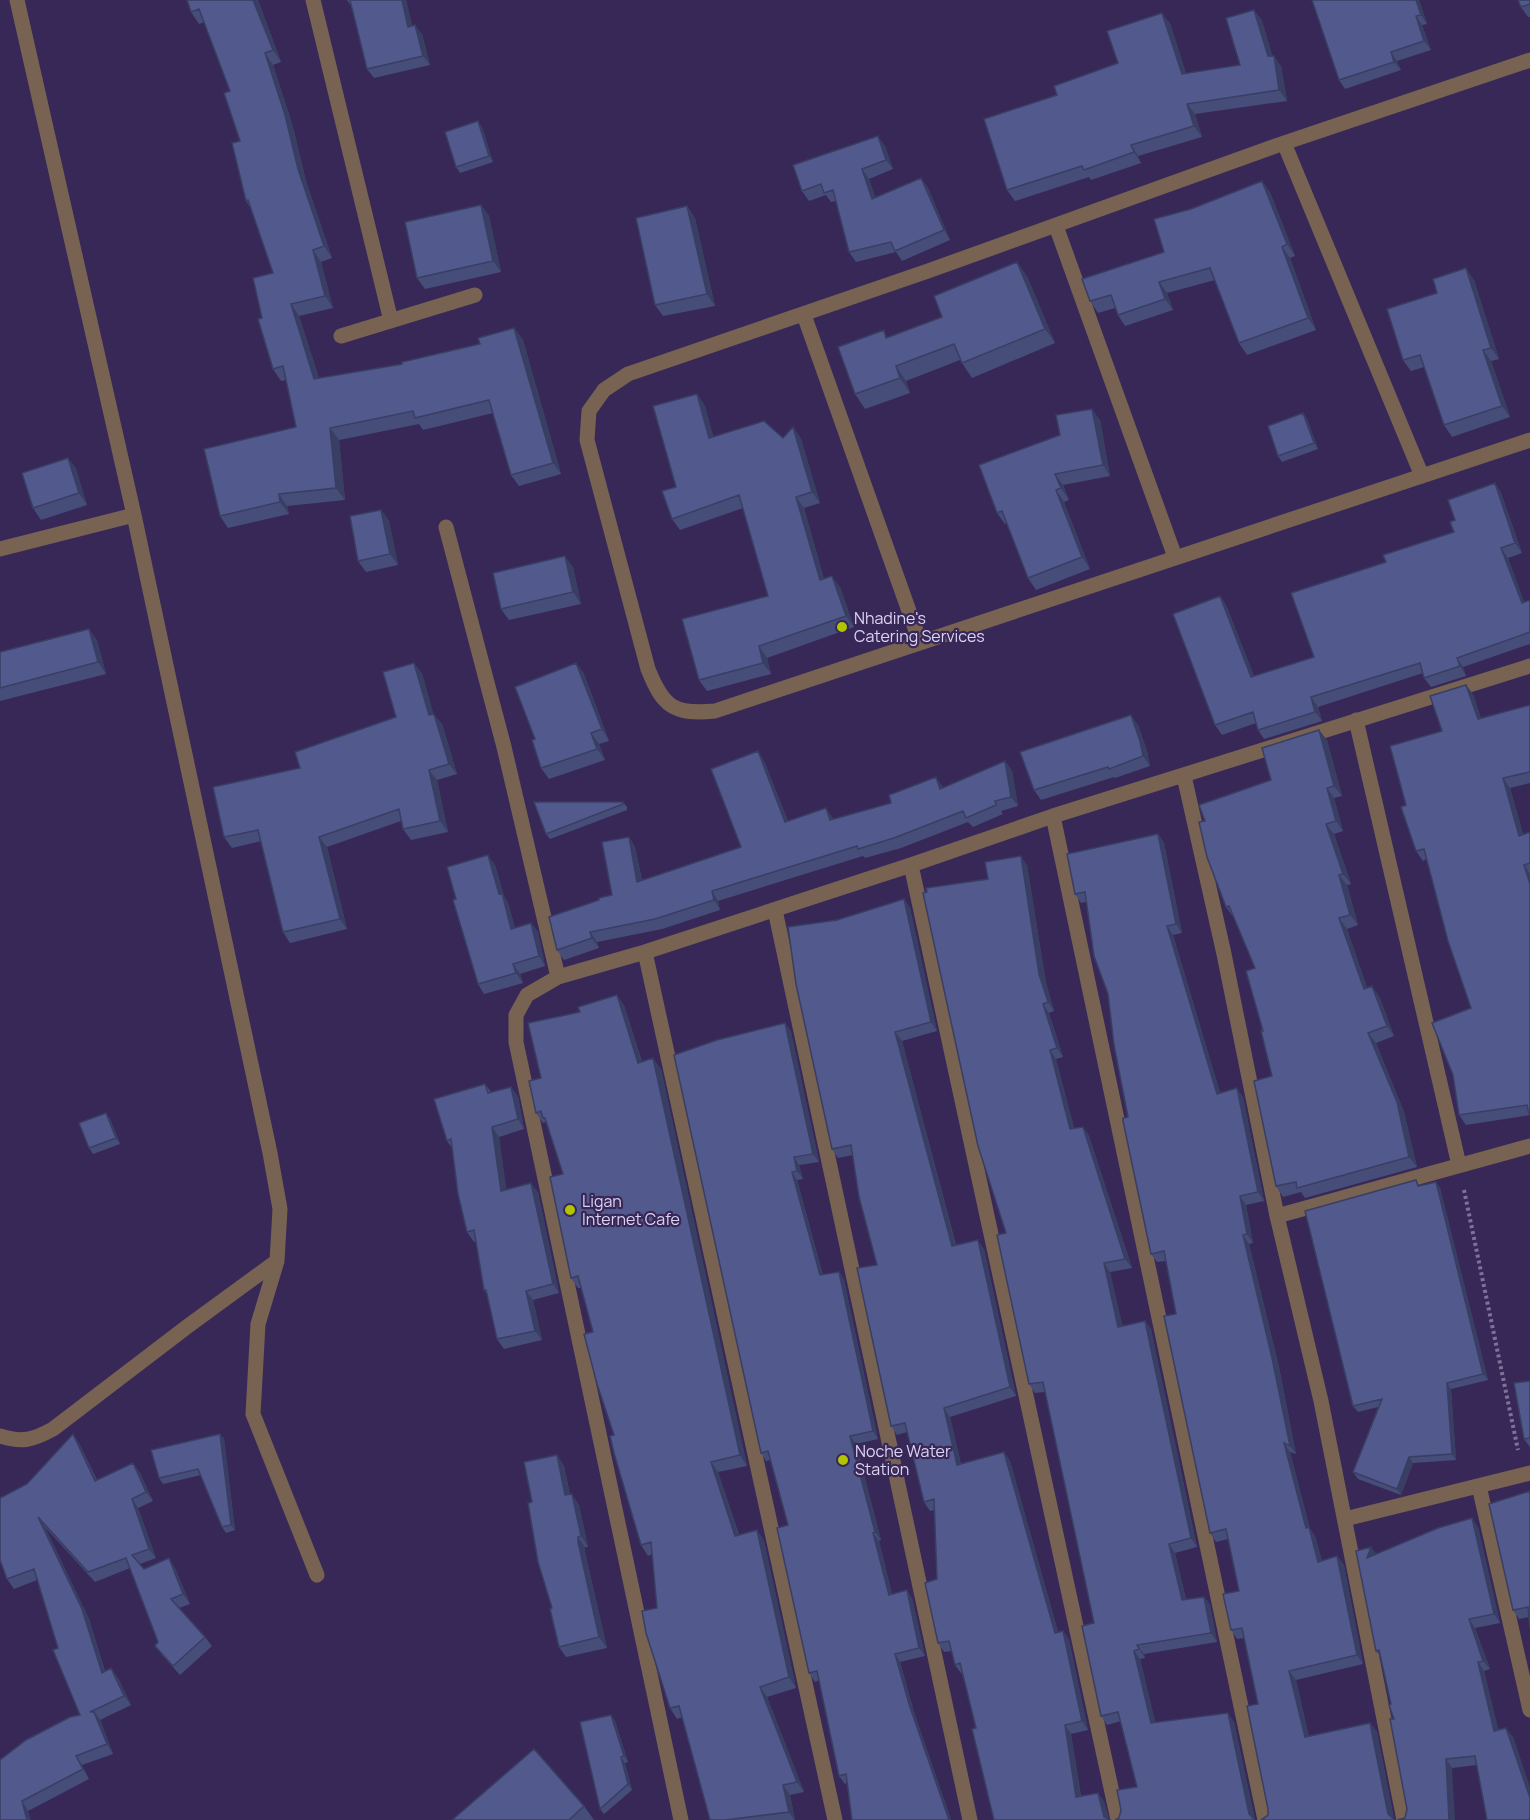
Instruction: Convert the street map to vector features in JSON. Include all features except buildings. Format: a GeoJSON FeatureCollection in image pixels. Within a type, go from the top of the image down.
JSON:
{"type":"FeatureCollection","features":[{"type":"Feature","properties":{"kind":"street"},"geometry":{"type":"LineString","coordinates":[[17,0],[134,515],[270,1153],[280,1209],[277,1261],[258,1324],[253,1414],[317,1575]]}},
{"type":"Feature","properties":{"kind":"street"},"geometry":{"type":"LineString","coordinates":[[313,0],[391,321]]}},
{"type":"Feature","properties":{"kind":"street"},"geometry":{"type":"LineString","coordinates":[[1530,60],[1284,143],[804,315],[628,374],[604,390],[589,411],[587,440],[648,669],[656,691],[672,707],[691,714],[715,711],[1530,440]]}},
{"type":"Feature","properties":{"kind":"street"},"geometry":{"type":"LineString","coordinates":[[1284,143],[1422,476]]}},
{"type":"Feature","properties":{"kind":"street"},"geometry":{"type":"LineString","coordinates":[[1056,226],[1175,557]]}},
{"type":"Feature","properties":{"kind":"street"},"geometry":{"type":"LineString","coordinates":[[341,336],[475,295]]}},
{"type":"Feature","properties":{"kind":"street"},"geometry":{"type":"LineString","coordinates":[[804,315],[920,642]]}},
{"type":"Feature","properties":{"kind":"street"},"geometry":{"type":"LineString","coordinates":[[0,549],[134,515]]}},
{"type":"Feature","properties":{"kind":"street"},"geometry":{"type":"LineString","coordinates":[[446,527],[504,747],[558,977]]}},
{"type":"Feature","properties":{"kind":"street"},"geometry":{"type":"LineString","coordinates":[[681,1820],[516,1042],[516,1015],[527,995],[558,977],[645,952],[1053,816],[1530,666]]}},
{"type":"Feature","properties":{"kind":"street"},"geometry":{"type":"LineString","coordinates":[[1356,720],[1459,1165]]}},
{"type":"Feature","properties":{"kind":"street"},"geometry":{"type":"LineString","coordinates":[[1184,776],[1224,954],[1277,1216],[1321,1401],[1404,1820]]}},
{"type":"Feature","properties":{"kind":"street"},"geometry":{"type":"LineString","coordinates":[[1053,816],[1265,1820]]}},
{"type":"Feature","properties":{"kind":"street"},"geometry":{"type":"LineString","coordinates":[[911,865],[1118,1820]]}},
{"type":"Feature","properties":{"kind":"street"},"geometry":{"type":"LineString","coordinates":[[775,910],[970,1820]]}},
{"type":"Feature","properties":{"kind":"street"},"geometry":{"type":"LineString","coordinates":[[645,952],[835,1820]]}},
{"type":"Feature","properties":{"kind":"street"},"geometry":{"type":"LineString","coordinates":[[1277,1216],[1530,1146]]}},
{"type":"Feature","properties":{"kind":"street"},"geometry":{"type":"LineString","coordinates":[[0,1436],[14,1440],[36,1439],[53,1430],[277,1261]]}},
{"type":"Feature","properties":{"kind":"street"},"geometry":{"type":"LineString","coordinates":[[1345,1519],[1527,1474]]}},
{"type":"Feature","properties":{"kind":"street"},"geometry":{"type":"LineString","coordinates":[[1479,1486],[1530,1710]]}},
{"type":"Feature","properties":{"kind":"path"},"geometry":{"type":"LineString","coordinates":[[1459,1165],[1527,1474]]}},
{"type":"Feature","properties":{"kind":"place","name":"Nhadine's Catering Services"},"geometry":{"type":"Point","coordinates":[842,627]}},
{"type":"Feature","properties":{"kind":"place","name":"Ligan Internet Cafe"},"geometry":{"type":"Point","coordinates":[570,1210]}},
{"type":"Feature","properties":{"kind":"place","name":"Noche Water Station"},"geometry":{"type":"Point","coordinates":[843,1460]}}]}
